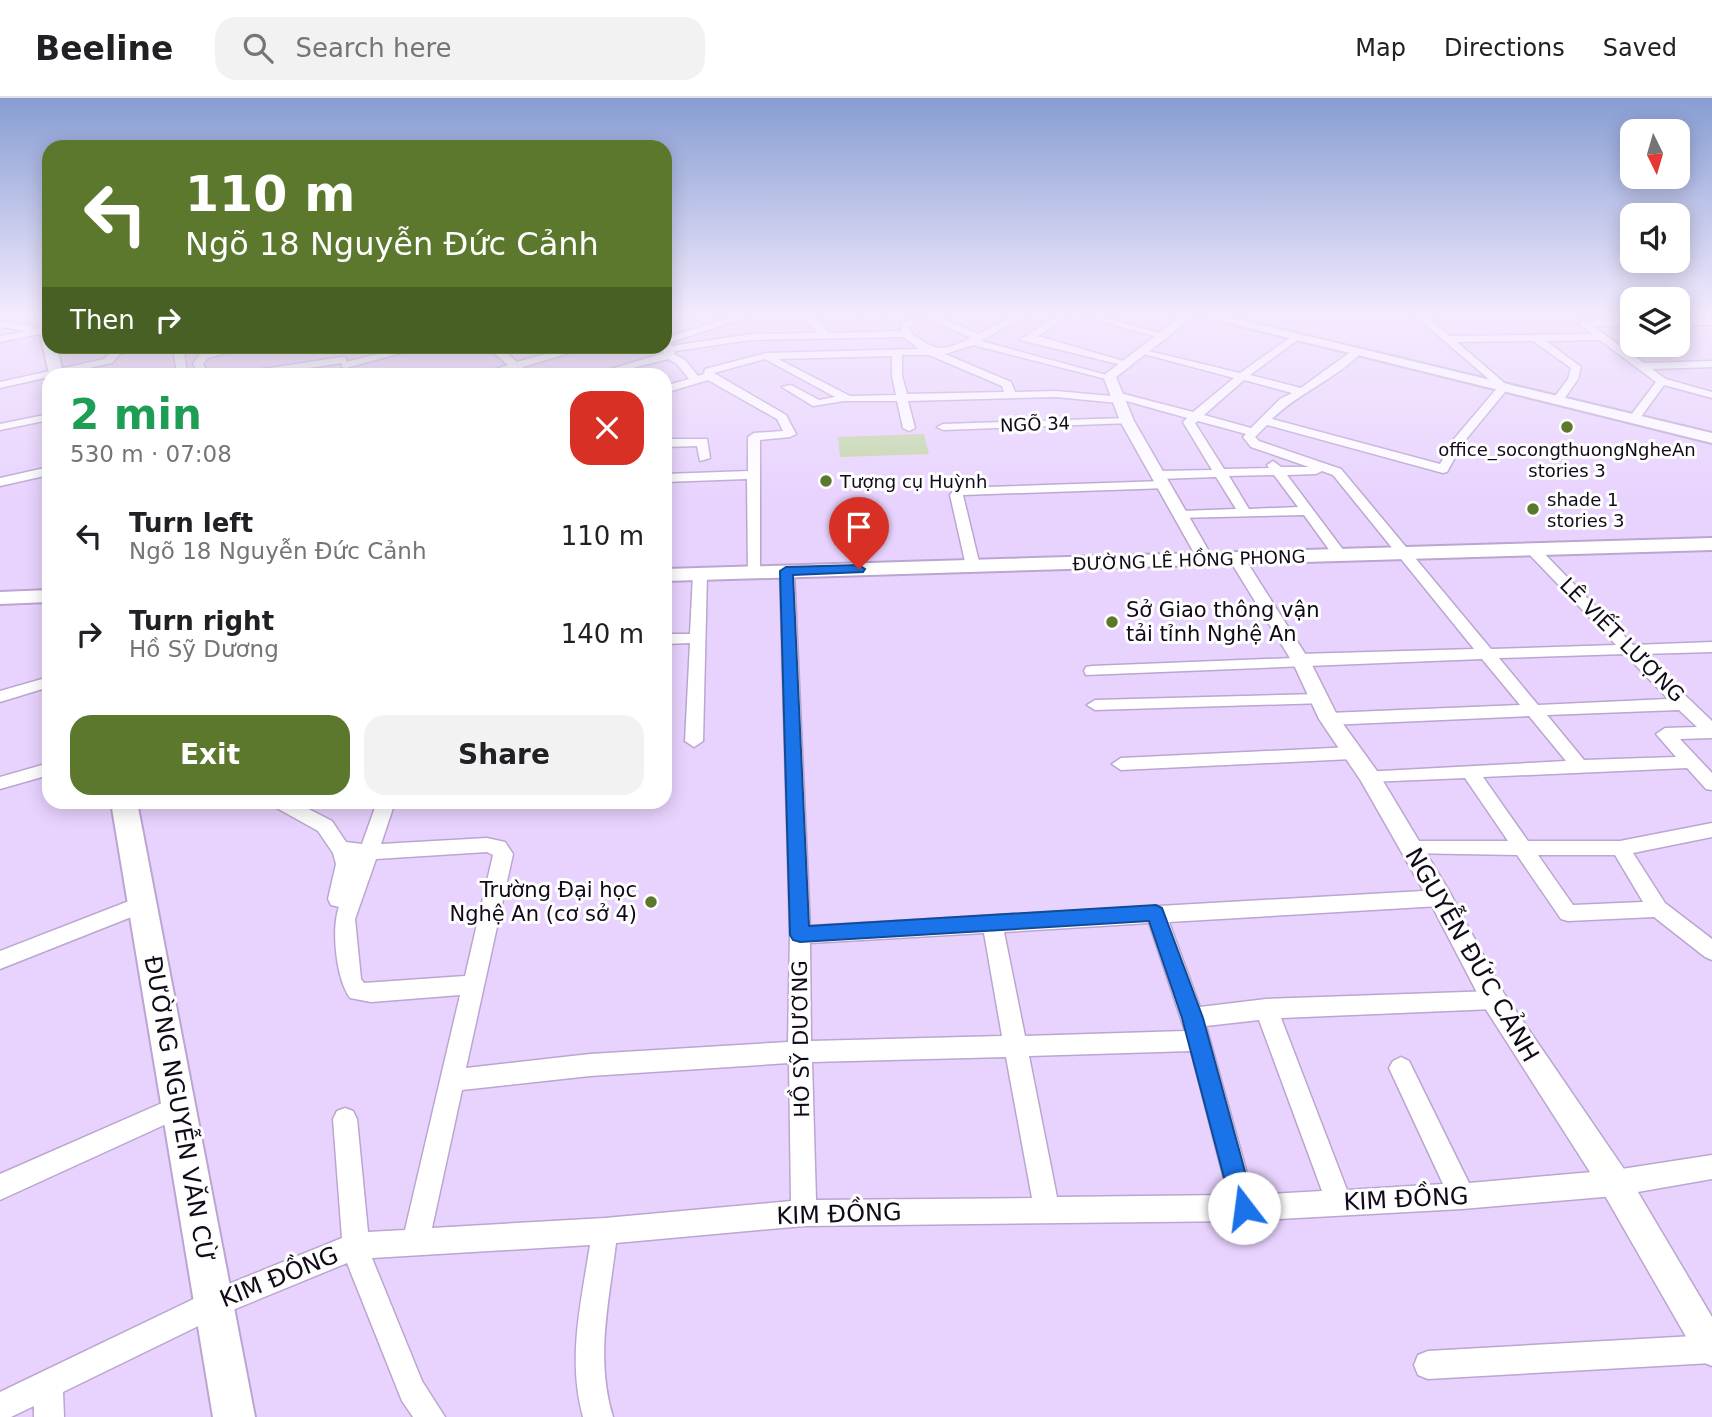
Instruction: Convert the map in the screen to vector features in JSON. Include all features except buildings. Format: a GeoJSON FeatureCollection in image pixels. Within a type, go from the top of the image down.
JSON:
{"type":"FeatureCollection","features":[{"type":"Feature","properties":{"kind":"main road"},"geometry":{"type":"LineString","coordinates":[[1456,376],[1712,438]]}},
{"type":"Feature","properties":{"kind":"main road","name":"ĐƯỜNG LÊ HỒNG PHONG"},"geometry":{"type":"LineString","coordinates":[[672,575],[1712,544]]}},
{"type":"Feature","properties":{"kind":"main road"},"geometry":{"type":"LineString","coordinates":[[0,598],[42,596]]}},
{"type":"Feature","properties":{"kind":"main road","name":"ĐƯỜNG NGUYỄN VĂN CỪ"},"geometry":{"type":"LineString","coordinates":[[125,809],[234,1417]]}},
{"type":"Feature","properties":{"kind":"street"},"geometry":{"type":"LineString","coordinates":[[0,385],[42,376]]}},
{"type":"Feature","properties":{"kind":"street"},"geometry":{"type":"LineString","coordinates":[[692,376],[695,380]]}},
{"type":"Feature","properties":{"kind":"street"},"geometry":{"type":"LineString","coordinates":[[672,388],[709,376],[782,417],[790,434],[754,437],[754,572]]}},
{"type":"Feature","properties":{"kind":"street"},"geometry":{"type":"LineString","coordinates":[[807,376],[843,398]]}},
{"type":"Feature","properties":{"kind":"street"},"geometry":{"type":"LineString","coordinates":[[897,376],[909,428]]}},
{"type":"Feature","properties":{"kind":"street"},"geometry":{"type":"LineString","coordinates":[[978,376],[1007,384],[1012,396]]}},
{"type":"Feature","properties":{"kind":"street"},"geometry":{"type":"LineString","coordinates":[[1097,376],[1110,379]]}},
{"type":"Feature","properties":{"kind":"street"},"geometry":{"type":"LineString","coordinates":[[1110,376],[1128,421],[1206,560]]}},
{"type":"Feature","properties":{"kind":"street"},"geometry":{"type":"LineString","coordinates":[[1237,376],[1302,392]]}},
{"type":"Feature","properties":{"kind":"street"},"geometry":{"type":"LineString","coordinates":[[1325,376],[1284,401],[1249,437],[1261,447],[1340,555]]}},
{"type":"Feature","properties":{"kind":"street"},"geometry":{"type":"LineString","coordinates":[[1265,421],[1443,469],[1458,442],[1504,387],[1490,376]]}},
{"type":"Feature","properties":{"kind":"street"},"geometry":{"type":"LineString","coordinates":[[1558,400],[1574,376]]}},
{"type":"Feature","properties":{"kind":"street"},"geometry":{"type":"LineString","coordinates":[[1654,376],[1662,381],[1712,395]]}},
{"type":"Feature","properties":{"kind":"street"},"geometry":{"type":"LineString","coordinates":[[1242,377],[1189,422],[1244,512]]}},
{"type":"Feature","properties":{"kind":"street"},"geometry":{"type":"LineString","coordinates":[[1634,419],[1662,381]]}},
{"type":"Feature","properties":{"kind":"street"},"geometry":{"type":"LineString","coordinates":[[786,387],[817,404],[843,398],[1067,395],[1117,397],[1253,432]]}},
{"type":"Feature","properties":{"kind":"street"},"geometry":{"type":"LineString","coordinates":[[0,427],[42,418]]}},
{"type":"Feature","properties":{"kind":"street","name":"NGÕ 34"},"geometry":{"type":"LineString","coordinates":[[943,426],[1128,421]]}},
{"type":"Feature","properties":{"kind":"street"},"geometry":{"type":"LineString","coordinates":[[672,443],[704,442],[704,458]]}},
{"type":"Feature","properties":{"kind":"street"},"geometry":{"type":"LineString","coordinates":[[1261,447],[1337,472],[1580,767]]}},
{"type":"Feature","properties":{"kind":"street"},"geometry":{"type":"LineString","coordinates":[[973,566],[956,495],[960,491],[1161,480],[1220,473],[1329,470]]}},
{"type":"Feature","properties":{"kind":"street"},"geometry":{"type":"LineString","coordinates":[[0,482],[42,473]]}},
{"type":"Feature","properties":{"kind":"street"},"geometry":{"type":"LineString","coordinates":[[672,478],[754,475]]}},
{"type":"Feature","properties":{"kind":"street"},"geometry":{"type":"LineString","coordinates":[[1181,515],[1306,510]]}},
{"type":"Feature","properties":{"kind":"street","name":"LÊ VIẾT LƯỢNG"},"geometry":{"type":"LineString","coordinates":[[1532,549],[1712,731]]}},
{"type":"Feature","properties":{"kind":"street","name":"NGUYỄN ĐỨC CẢNH"},"geometry":{"type":"LineString","coordinates":[[1237,559],[1300,661],[1324,709],[1369,776],[1411,848],[1494,1000],[1615,1183],[1712,1349]]}},
{"type":"Feature","properties":{"kind":"street","name":"HỒ SỸ DƯƠNG"},"geometry":{"type":"LineString","coordinates":[[786,571],[800,935],[798,979],[804,1213]]}},
{"type":"Feature","properties":{"kind":"street"},"geometry":{"type":"LineString","coordinates":[[694,741],[700,574]]}},
{"type":"Feature","properties":{"kind":"street"},"geometry":{"type":"LineString","coordinates":[[672,639],[697,638]]}},
{"type":"Feature","properties":{"kind":"street"},"geometry":{"type":"LineString","coordinates":[[1092,671],[1486,653],[1712,648]]}},
{"type":"Feature","properties":{"kind":"street"},"geometry":{"type":"LineString","coordinates":[[0,697],[42,684]]}},
{"type":"Feature","properties":{"kind":"street"},"geometry":{"type":"LineString","coordinates":[[1095,705],[1534,710],[1684,704]]}},
{"type":"Feature","properties":{"kind":"street"},"geometry":{"type":"LineString","coordinates":[[1712,731],[1665,734],[1712,784]]}},
{"type":"Feature","properties":{"kind":"street"},"geometry":{"type":"LineString","coordinates":[[1121,764],[1352,753]]}},
{"type":"Feature","properties":{"kind":"street"},"geometry":{"type":"LineString","coordinates":[[1369,776],[1691,762]]}},
{"type":"Feature","properties":{"kind":"street"},"geometry":{"type":"LineString","coordinates":[[0,783],[42,771]]}},
{"type":"Feature","properties":{"kind":"street"},"geometry":{"type":"LineString","coordinates":[[1469,772],[1563,908],[1571,915],[1658,909]]}},
{"type":"Feature","properties":{"kind":"street"},"geometry":{"type":"LineString","coordinates":[[294,809],[325,826],[335,844],[342,849],[367,852],[487,845],[501,850],[502,858],[471,985],[415,1244]]}},
{"type":"Feature","properties":{"kind":"street"},"geometry":{"type":"LineString","coordinates":[[383,809],[345,919],[351,982],[354,987],[371,993],[471,985]]}},
{"type":"Feature","properties":{"kind":"street"},"geometry":{"type":"LineString","coordinates":[[1411,848],[1620,848],[1712,830]]}},
{"type":"Feature","properties":{"kind":"street"},"geometry":{"type":"LineString","coordinates":[[1620,848],[1658,909],[1712,951]]}},
{"type":"Feature","properties":{"kind":"street"},"geometry":{"type":"LineString","coordinates":[[338,899],[346,864],[342,849]]}},
{"type":"Feature","properties":{"kind":"street"},"geometry":{"type":"LineString","coordinates":[[800,935],[1440,898]]}},
{"type":"Feature","properties":{"kind":"street"},"geometry":{"type":"LineString","coordinates":[[0,960],[142,904]]}},
{"type":"Feature","properties":{"kind":"street"},"geometry":{"type":"LineString","coordinates":[[1156,913],[1192,1018],[1244,1208]]}},
{"type":"Feature","properties":{"kind":"street"},"geometry":{"type":"LineString","coordinates":[[992,923],[1047,1210]]}},
{"type":"Feature","properties":{"kind":"street"},"geometry":{"type":"LineString","coordinates":[[1192,1018],[1266,1009],[1494,1000]]}},
{"type":"Feature","properties":{"kind":"street"},"geometry":{"type":"LineString","coordinates":[[1266,1009],[1339,1203]]}},
{"type":"Feature","properties":{"kind":"street"},"geometry":{"type":"LineString","coordinates":[[452,1080],[590,1065],[801,1052],[1198,1041]]}},
{"type":"Feature","properties":{"kind":"street"},"geometry":{"type":"LineString","coordinates":[[1401,1068],[1462,1196]]}},
{"type":"Feature","properties":{"kind":"street"},"geometry":{"type":"LineString","coordinates":[[0,1187],[178,1107]]}},
{"type":"Feature","properties":{"kind":"street"},"geometry":{"type":"LineString","coordinates":[[345,1119],[356,1246],[412,1391],[430,1417]]}},
{"type":"Feature","properties":{"kind":"street","name":"KIM ĐỒNG"},"geometry":{"type":"LineString","coordinates":[[0,1406],[214,1304],[356,1246],[605,1231],[804,1213],[1244,1208],[1462,1196],[1615,1183],[1712,1167]]}},
{"type":"Feature","properties":{"kind":"street"},"geometry":{"type":"LineString","coordinates":[[598,1417],[591,1399],[588,1370],[605,1231]]}},
{"type":"Feature","properties":{"kind":"street"},"geometry":{"type":"LineString","coordinates":[[1428,1365],[1712,1349]]}},
{"type":"Feature","properties":{"kind":"street"},"geometry":{"type":"LineString","coordinates":[[49,1381],[49,1417]]}},
{"type":"Feature","properties":{"kind":"green space"},"geometry":{"type":"Polygon","coordinates":[[[924,434],[929,454],[840,457],[838,437],[924,434]]]}},
{"type":"Feature","properties":{"kind":"place","name":"office_socongthuongNgheAn stories 3"},"geometry":{"type":"Point","coordinates":[1567,427]}},
{"type":"Feature","properties":{"kind":"place","name":"Tượng cụ Huỳnh"},"geometry":{"type":"Point","coordinates":[826,481]}},
{"type":"Feature","properties":{"kind":"place","name":"shade 1 stories 3"},"geometry":{"type":"Point","coordinates":[1533,509]}},
{"type":"Feature","properties":{"kind":"place","name":"Sở Giao thông vận tải tỉnh Nghệ An"},"geometry":{"type":"Point","coordinates":[1112,622]}},
{"type":"Feature","properties":{"kind":"place","name":"Trường Đại học Nghệ An (cơ sở 4)"},"geometry":{"type":"Point","coordinates":[651,902]}},
{"type":"Feature","properties":{"kind":"route"},"geometry":{"type":"LineString","coordinates":[[859,569],[786,571],[791,646],[800,935],[1156,913],[1192,1018],[1244,1208]]}}]}
